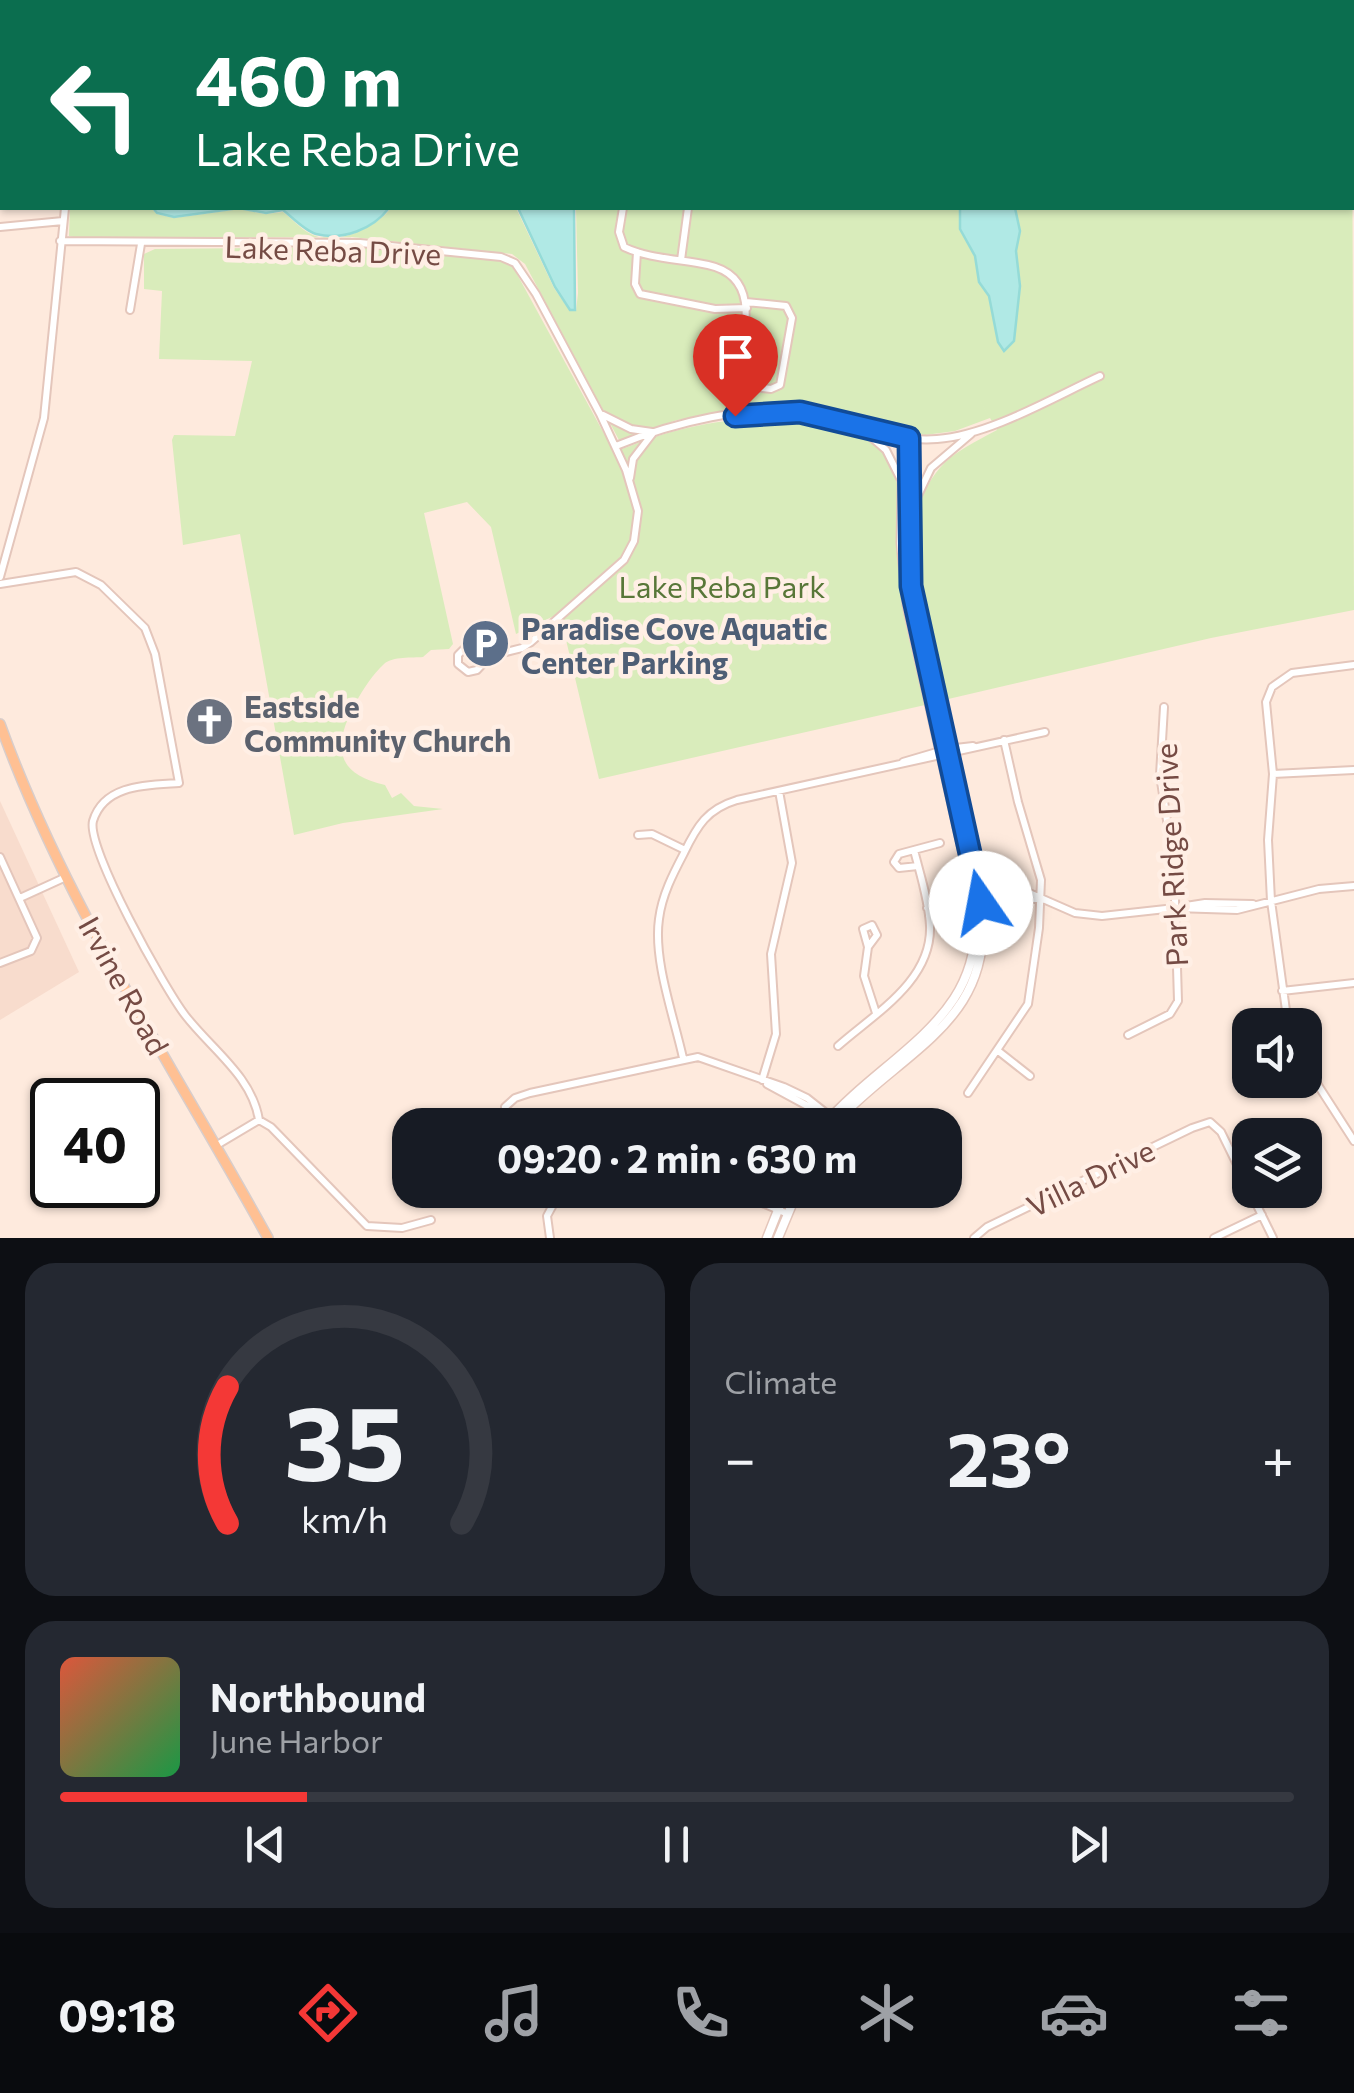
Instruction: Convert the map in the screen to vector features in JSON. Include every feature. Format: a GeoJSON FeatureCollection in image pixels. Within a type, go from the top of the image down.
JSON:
{"type":"FeatureCollection","features":[{"type":"Feature","properties":{"kind":"main road","name":"Irvine Road"},"geometry":{"type":"LineString","coordinates":[[0,724],[4,750],[103,950],[268,1238]]}},
{"type":"Feature","properties":{"kind":"street"},"geometry":{"type":"LineString","coordinates":[[65,210],[44,418],[0,581],[76,572],[117,599],[151,639],[179,783],[124,789],[104,804],[94,819],[92,835],[174,1001],[250,1088],[258,1120],[271,1127],[367,1226],[402,1228],[432,1220]]}},
{"type":"Feature","properties":{"kind":"street"},"geometry":{"type":"LineString","coordinates":[[623,210],[618,232],[621,243],[637,252],[725,271],[740,285],[746,305],[734,386],[735,416]]}},
{"type":"Feature","properties":{"kind":"street"},"geometry":{"type":"LineString","coordinates":[[681,260],[688,210]]}},
{"type":"Feature","properties":{"kind":"street"},"geometry":{"type":"LineString","coordinates":[[0,227],[63,222]]}},
{"type":"Feature","properties":{"kind":"street","name":"Lake Reba Drive"},"geometry":{"type":"LineString","coordinates":[[60,241],[360,243],[508,259],[525,275],[616,446],[636,504],[637,526],[624,560],[536,638],[522,648],[490,656],[473,672],[464,671],[458,664],[458,655],[464,648],[490,656]]}},
{"type":"Feature","properties":{"kind":"street"},"geometry":{"type":"LineString","coordinates":[[130,310],[141,244]]}},
{"type":"Feature","properties":{"kind":"street"},"geometry":{"type":"LineString","coordinates":[[637,252],[635,284],[640,294],[715,309],[786,306],[792,318],[780,385],[772,389],[734,386]]}},
{"type":"Feature","properties":{"kind":"street"},"geometry":{"type":"LineString","coordinates":[[616,446],[690,421],[800,412],[906,438],[938,439],[977,430],[1100,376]]}},
{"type":"Feature","properties":{"kind":"street"},"geometry":{"type":"LineString","coordinates":[[600,414],[632,429],[654,432]]}},
{"type":"Feature","properties":{"kind":"street"},"geometry":{"type":"LineString","coordinates":[[858,426],[886,450],[901,485]]}},
{"type":"Feature","properties":{"kind":"street"},"geometry":{"type":"LineString","coordinates":[[908,518],[917,492],[932,468],[977,430]]}},
{"type":"Feature","properties":{"kind":"street"},"geometry":{"type":"LineString","coordinates":[[630,482],[633,458],[654,432]]}},
{"type":"Feature","properties":{"kind":"street"},"geometry":{"type":"LineString","coordinates":[[847,1108],[938,1031],[963,1002],[981,960],[984,924],[908,587],[901,485],[906,438]]}},
{"type":"Feature","properties":{"kind":"street"},"geometry":{"type":"LineString","coordinates":[[906,438],[908,587]]}},
{"type":"Feature","properties":{"kind":"street"},"geometry":{"type":"LineString","coordinates":[[1285,1008],[1271,900],[1268,852],[1273,774],[1265,710],[1272,688],[1285,677],[1301,671],[1354,666]]}},
{"type":"Feature","properties":{"kind":"street","name":"Park Ridge Drive"},"geometry":{"type":"LineString","coordinates":[[1128,1035],[1170,1014],[1177,1006],[1174,866],[1160,775],[1164,707]]}},
{"type":"Feature","properties":{"kind":"street"},"geometry":{"type":"LineString","coordinates":[[683,1058],[658,926],[663,897],[702,819],[717,808],[779,791],[1044,732]]}},
{"type":"Feature","properties":{"kind":"street"},"geometry":{"type":"LineString","coordinates":[[968,1093],[1024,1012],[1030,996],[1042,900],[1040,874],[1004,740]]}},
{"type":"Feature","properties":{"kind":"street"},"geometry":{"type":"LineString","coordinates":[[1273,774],[1354,770]]}},
{"type":"Feature","properties":{"kind":"street"},"geometry":{"type":"LineString","coordinates":[[762,1080],[776,1034],[771,954],[792,862],[779,791]]}},
{"type":"Feature","properties":{"kind":"street"},"geometry":{"type":"LineString","coordinates":[[638,836],[652,834],[685,850]]}},
{"type":"Feature","properties":{"kind":"street"},"geometry":{"type":"LineString","coordinates":[[918,866],[902,868],[894,864],[896,856],[940,843]]}},
{"type":"Feature","properties":{"kind":"street"},"geometry":{"type":"LineString","coordinates":[[838,1046],[906,987],[922,963],[930,938],[914,850]]}},
{"type":"Feature","properties":{"kind":"street"},"geometry":{"type":"LineString","coordinates":[[0,857],[37,935],[36,944],[28,952],[0,963]]}},
{"type":"Feature","properties":{"kind":"street"},"geometry":{"type":"LineString","coordinates":[[20,898],[66,877]]}},
{"type":"Feature","properties":{"kind":"street"},"geometry":{"type":"LineString","coordinates":[[928,912],[977,901],[1013,899],[1042,900],[1093,916],[1254,904],[1319,889],[1354,886]]}},
{"type":"Feature","properties":{"kind":"street"},"geometry":{"type":"LineString","coordinates":[[868,947],[864,976],[876,1013]]}},
{"type":"Feature","properties":{"kind":"street"},"geometry":{"type":"LineString","coordinates":[[1282,991],[1354,984]]}},
{"type":"Feature","properties":{"kind":"street"},"geometry":{"type":"LineString","coordinates":[[997,1050],[1030,1076]]}},
{"type":"Feature","properties":{"kind":"street"},"geometry":{"type":"LineString","coordinates":[[505,1107],[530,1093],[683,1058],[708,1059],[808,1098],[818,1108]]}},
{"type":"Feature","properties":{"kind":"street"},"geometry":{"type":"LineString","coordinates":[[1322,1092],[1354,1142]]}},
{"type":"Feature","properties":{"kind":"street"},"geometry":{"type":"LineString","coordinates":[[217,1146],[258,1120]]}},
{"type":"Feature","properties":{"kind":"street","name":"Villa Drive"},"geometry":{"type":"LineString","coordinates":[[974,1238],[987,1227],[1210,1122],[1224,1138],[1262,1215]]}},
{"type":"Feature","properties":{"kind":"street"},"geometry":{"type":"LineString","coordinates":[[550,1238],[548,1216],[552,1208]]}},
{"type":"Feature","properties":{"kind":"street"},"geometry":{"type":"LineString","coordinates":[[767,1238],[778,1208]]}},
{"type":"Feature","properties":{"kind":"street"},"geometry":{"type":"LineString","coordinates":[[778,1238],[789,1210],[784,1208]]}},
{"type":"Feature","properties":{"kind":"street"},"geometry":{"type":"LineString","coordinates":[[1214,1238],[1262,1215],[1273,1238]]}},
{"type":"Feature","properties":{"kind":"shaded area"},"geometry":{"type":"Polygon","coordinates":[[[0,801],[79,972],[0,1020],[0,801]]]}},
{"type":"Feature","properties":{"kind":"green space"},"geometry":{"type":"Polygon","coordinates":[[[70,210],[153,210],[174,218],[232,210],[283,212],[319,237],[69,236],[70,210]]]}},
{"type":"Feature","properties":{"kind":"green space"},"geometry":{"type":"Polygon","coordinates":[[[389,210],[517,210],[554,288],[570,311],[576,311],[576,210],[1352,210],[1354,610],[1211,638],[944,700],[921,613],[913,551],[915,522],[924,494],[939,469],[997,430],[961,368],[990,418],[955,431],[925,435],[855,422],[812,409],[776,407],[677,420],[619,440],[525,264],[512,254],[341,237],[365,229],[389,210]]]}},
{"type":"Feature","properties":{"kind":"green space","name":"Lake Reba Park"},"geometry":{"type":"Polygon","coordinates":[[[355,247],[512,265],[614,452],[679,430],[766,418],[831,424],[859,433],[880,449],[897,484],[901,594],[925,705],[599,779],[562,623],[556,615],[516,634],[491,527],[467,502],[424,513],[453,644],[449,649],[431,650],[423,657],[384,664],[356,702],[342,743],[342,754],[355,773],[385,785],[392,798],[401,793],[414,806],[443,809],[343,823],[294,835],[240,534],[183,545],[172,440],[174,435],[235,436],[252,361],[159,359],[162,291],[144,289],[144,254],[155,249],[355,247]]]}},
{"type":"Feature","properties":{"kind":"water"},"geometry":{"type":"Polygon","coordinates":[[[155,210],[225,210],[174,217],[155,210]]]}},
{"type":"Feature","properties":{"kind":"water"},"geometry":{"type":"Polygon","coordinates":[[[283,210],[387,210],[366,227],[347,234],[326,236],[303,227],[283,210]]]}},
{"type":"Feature","properties":{"kind":"water"},"geometry":{"type":"Polygon","coordinates":[[[519,210],[574,210],[575,310],[570,310],[519,210]]]}},
{"type":"Feature","properties":{"kind":"water"},"geometry":{"type":"Polygon","coordinates":[[[960,210],[1015,210],[1020,231],[1016,251],[1020,286],[1014,341],[1004,351],[998,342],[989,296],[979,282],[975,256],[960,229],[960,210]]]}},
{"type":"Feature","properties":{"kind":"place","name":"Paradise Cove Aquatic Center Parking"},"geometry":{"type":"Point","coordinates":[486,644]}},
{"type":"Feature","properties":{"kind":"place","name":"Eastside Community Church"},"geometry":{"type":"Point","coordinates":[209,722]}},
{"type":"Feature","properties":{"kind":"route"},"geometry":{"type":"LineString","coordinates":[[735,416],[800,412],[909,438],[911,586],[981,903]]}}]}
